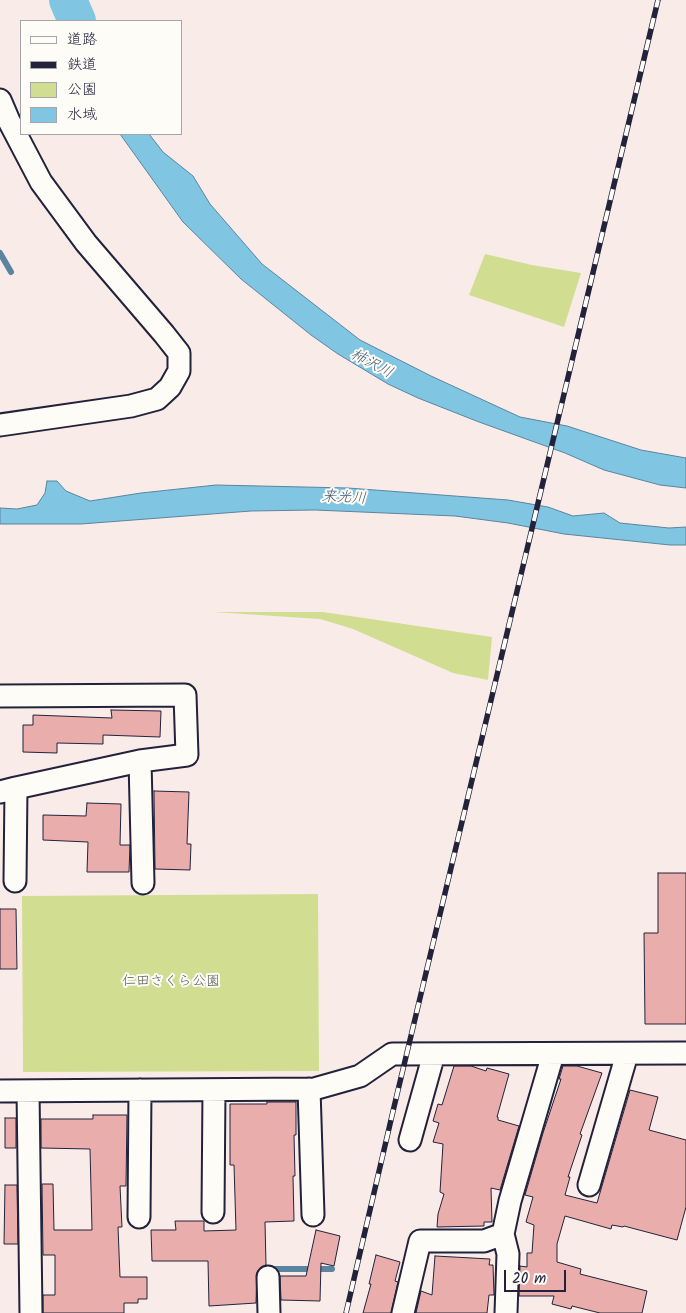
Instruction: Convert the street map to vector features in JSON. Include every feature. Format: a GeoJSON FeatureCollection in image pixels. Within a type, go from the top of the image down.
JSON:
{"type":"FeatureCollection","features":[{"type":"Feature","properties":{"kind":"street"},"geometry":{"type":"LineString","coordinates":[[0,100],[41,182],[86,243],[179,354],[179,371],[170,387],[157,400],[132,406],[0,425]]}},
{"type":"Feature","properties":{"kind":"street"},"geometry":{"type":"LineString","coordinates":[[0,696],[185,695],[187,755],[140,761],[8,790],[15,882]]}},
{"type":"Feature","properties":{"kind":"street"},"geometry":{"type":"LineString","coordinates":[[140,761],[142,883]]}},
{"type":"Feature","properties":{"kind":"street"},"geometry":{"type":"LineString","coordinates":[[0,1091],[309,1089],[360,1076],[392,1054],[686,1054]]}},
{"type":"Feature","properties":{"kind":"street"},"geometry":{"type":"LineString","coordinates":[[410,1140],[434,1054]]}},
{"type":"Feature","properties":{"kind":"street"},"geometry":{"type":"LineString","coordinates":[[506,1313],[508,1254],[503,1234],[510,1201],[553,1054]]}},
{"type":"Feature","properties":{"kind":"street"},"geometry":{"type":"LineString","coordinates":[[589,1185],[627,1054]]}},
{"type":"Feature","properties":{"kind":"street"},"geometry":{"type":"LineString","coordinates":[[309,1089],[313,1215]]}},
{"type":"Feature","properties":{"kind":"street"},"geometry":{"type":"LineString","coordinates":[[139,1217],[140,1090]]}},
{"type":"Feature","properties":{"kind":"street"},"geometry":{"type":"LineString","coordinates":[[213,1212],[214,1090]]}},
{"type":"Feature","properties":{"kind":"street"},"geometry":{"type":"LineString","coordinates":[[28,1091],[31,1313]]}},
{"type":"Feature","properties":{"kind":"street"},"geometry":{"type":"LineString","coordinates":[[403,1313],[420,1241],[484,1241],[503,1234]]}},
{"type":"Feature","properties":{"kind":"street"},"geometry":{"type":"LineString","coordinates":[[268,1276],[269,1313]]}},
{"type":"Feature","properties":{"kind":"green space"},"geometry":{"type":"Polygon","coordinates":[[[485,254],[532,265],[581,273],[564,327],[469,295],[485,254]]]}},
{"type":"Feature","properties":{"kind":"green space"},"geometry":{"type":"Polygon","coordinates":[[[213,612],[323,612],[492,637],[488,680],[453,673],[353,629],[320,619],[213,612]]]}},
{"type":"Feature","properties":{"kind":"green space","name":"仁田さくら公園"},"geometry":{"type":"Polygon","coordinates":[[[318,894],[319,1071],[23,1072],[22,896],[318,894]]]}},
{"type":"Feature","properties":{"kind":"water"},"geometry":{"type":"Polygon","coordinates":[[[121,135],[150,135],[163,152],[193,176],[210,204],[262,264],[360,340],[431,376],[520,417],[567,426],[641,450],[686,458],[686,488],[660,485],[604,470],[565,453],[418,398],[388,384],[338,354],[311,335],[241,279],[183,222],[121,135]]]}},
{"type":"Feature","properties":{"kind":"water","name":"来光川"},"geometry":{"type":"Polygon","coordinates":[[[47,481],[57,481],[66,491],[90,501],[141,493],[216,485],[348,488],[508,500],[548,507],[573,516],[604,513],[620,523],[669,528],[686,527],[686,545],[564,534],[508,523],[455,516],[315,510],[251,511],[81,524],[0,524],[0,508],[17,509],[37,505],[45,493],[47,481]]]}},
{"type":"Feature","properties":{"kind":"building"},"geometry":{"type":"Polygon","coordinates":[[[111,710],[161,711],[160,737],[103,735],[103,744],[57,743],[57,753],[23,752],[23,725],[33,725],[33,715],[112,718],[111,710]]]}},
{"type":"Feature","properties":{"kind":"building"},"geometry":{"type":"Polygon","coordinates":[[[154,791],[189,792],[187,844],[191,844],[190,870],[155,869],[154,791]]]}},
{"type":"Feature","properties":{"kind":"building"},"geometry":{"type":"Polygon","coordinates":[[[87,803],[121,804],[120,845],[130,845],[129,872],[87,872],[88,842],[43,840],[43,815],[86,816],[87,803]]]}},
{"type":"Feature","properties":{"kind":"building"},"geometry":{"type":"Polygon","coordinates":[[[658,873],[686,873],[686,1024],[645,1024],[644,933],[658,933],[658,873]]]}},
{"type":"Feature","properties":{"kind":"building"},"geometry":{"type":"Polygon","coordinates":[[[0,909],[16,909],[17,969],[0,969],[0,909]]]}},
{"type":"Feature","properties":{"kind":"building"},"geometry":{"type":"Polygon","coordinates":[[[454,1066],[471,1066],[486,1071],[487,1068],[509,1074],[497,1117],[498,1120],[519,1126],[500,1190],[491,1188],[492,1222],[484,1222],[484,1226],[437,1227],[438,1214],[444,1194],[440,1192],[443,1144],[433,1142],[439,1123],[433,1121],[438,1104],[442,1105],[454,1066]]]}},
{"type":"Feature","properties":{"kind":"building"},"geometry":{"type":"Polygon","coordinates":[[[563,1066],[577,1066],[602,1073],[580,1134],[582,1135],[568,1177],[570,1177],[565,1195],[597,1203],[630,1090],[658,1097],[649,1130],[686,1140],[686,1207],[677,1240],[624,1226],[612,1225],[611,1229],[565,1216],[557,1244],[557,1262],[581,1269],[580,1274],[647,1291],[642,1313],[600,1313],[572,1306],[571,1309],[552,1304],[554,1296],[519,1296],[520,1266],[527,1267],[527,1253],[532,1253],[534,1225],[526,1222],[533,1197],[525,1195],[561,1079],[559,1079],[563,1066]]]}},
{"type":"Feature","properties":{"kind":"building"},"geometry":{"type":"Polygon","coordinates":[[[267,1102],[296,1102],[296,1135],[294,1135],[295,1176],[293,1176],[294,1221],[265,1222],[266,1265],[257,1272],[256,1303],[209,1306],[208,1261],[152,1261],[151,1230],[176,1230],[175,1221],[204,1221],[204,1231],[236,1230],[234,1165],[230,1165],[230,1104],[267,1104],[267,1102]]]}},
{"type":"Feature","properties":{"kind":"building"},"geometry":{"type":"Polygon","coordinates":[[[93,1115],[127,1115],[126,1186],[120,1186],[122,1227],[118,1227],[120,1277],[147,1277],[147,1299],[138,1299],[138,1303],[124,1303],[124,1313],[43,1313],[43,1295],[55,1295],[55,1255],[43,1255],[42,1184],[53,1184],[54,1230],[92,1230],[90,1149],[41,1148],[41,1119],[93,1119],[93,1115]]]}},
{"type":"Feature","properties":{"kind":"building"},"geometry":{"type":"Polygon","coordinates":[[[5,1118],[16,1118],[16,1148],[5,1148],[5,1118]]]}},
{"type":"Feature","properties":{"kind":"building"},"geometry":{"type":"Polygon","coordinates":[[[5,1185],[17,1185],[18,1244],[4,1244],[5,1185]]]}},
{"type":"Feature","properties":{"kind":"building"},"geometry":{"type":"Polygon","coordinates":[[[316,1230],[340,1236],[334,1266],[321,1263],[320,1301],[281,1300],[280,1276],[306,1276],[316,1230]]]}},
{"type":"Feature","properties":{"kind":"building"},"geometry":{"type":"Polygon","coordinates":[[[376,1255],[400,1262],[395,1281],[398,1282],[391,1313],[363,1313],[376,1255]]]}},
{"type":"Feature","properties":{"kind":"building"},"geometry":{"type":"Polygon","coordinates":[[[435,1256],[490,1259],[489,1265],[493,1265],[494,1295],[489,1295],[487,1313],[416,1313],[421,1291],[432,1295],[435,1256]]]}},
{"type":"Feature","properties":{"kind":"waterway","name":"柿沢川"},"geometry":{"type":"LineString","coordinates":[[68,0],[77,20]]}},
{"type":"Feature","properties":{"kind":"waterway"},"geometry":{"type":"LineString","coordinates":[[0,253],[11,272]]}},
{"type":"Feature","properties":{"kind":"waterway"},"geometry":{"type":"LineString","coordinates":[[266,1269],[332,1269]]}},
{"type":"Feature","properties":{"kind":"railway"},"geometry":{"type":"LineString","coordinates":[[346,1313],[658,0]]}}]}
